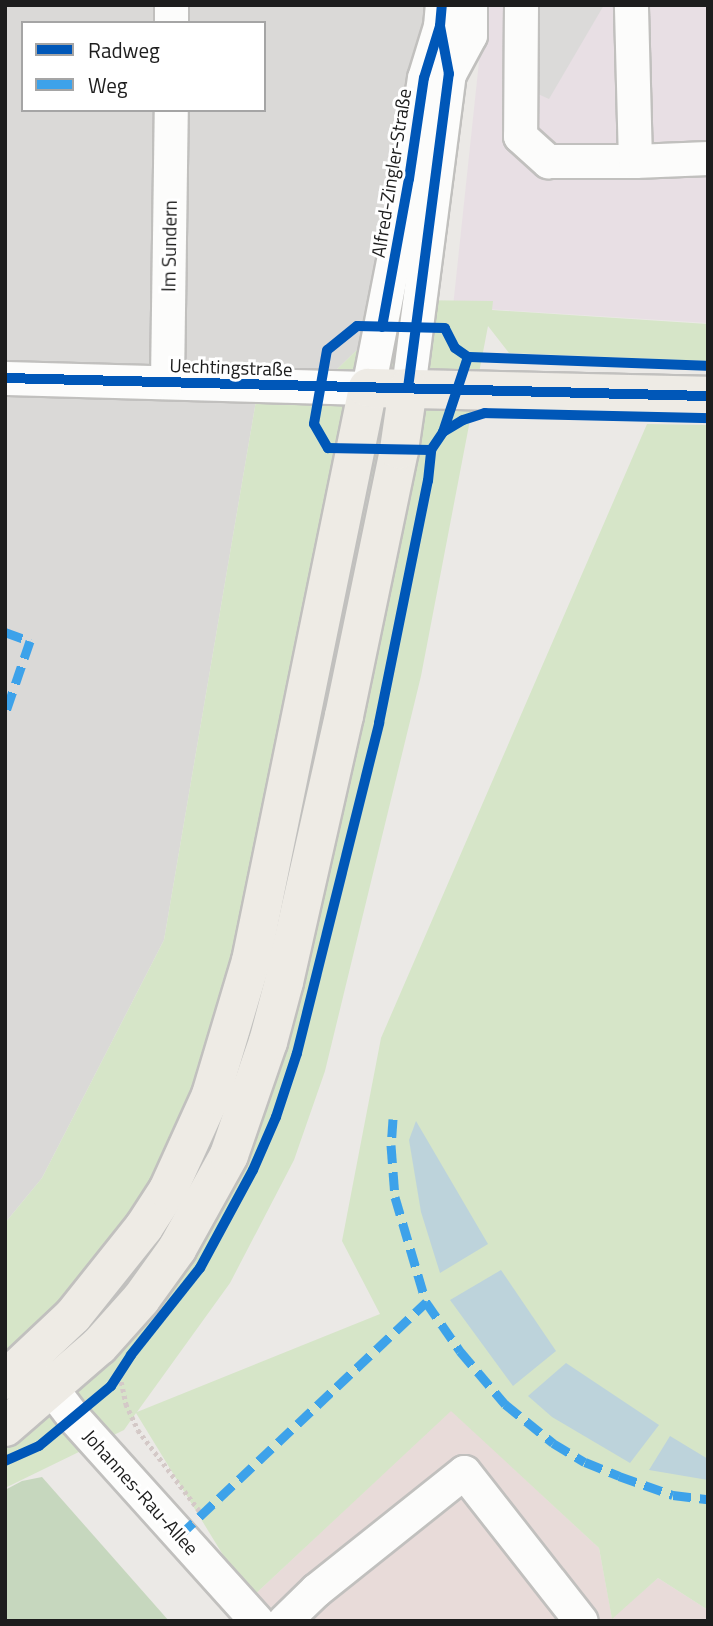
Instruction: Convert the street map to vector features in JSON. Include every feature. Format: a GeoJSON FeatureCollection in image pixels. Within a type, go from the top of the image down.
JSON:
{"type":"FeatureCollection","features":[{"type":"Feature","properties":{"kind":"main road","name":"Uechtingstraße"},"geometry":{"type":"LineString","coordinates":[[368,388],[708,396]]}},
{"type":"Feature","properties":{"kind":"main road"},"geometry":{"type":"LineString","coordinates":[[5,1427],[29,1376],[110,1274],[168,1190],[211,1095],[251,961],[368,388]]}},
{"type":"Feature","properties":{"kind":"main road"},"geometry":{"type":"LineString","coordinates":[[29,1376],[99,1346],[141,1299],[177,1249],[229,1155],[247,1107],[284,982],[399,450],[408,388]]}},
{"type":"Feature","properties":{"kind":"street"},"geometry":{"type":"LineString","coordinates":[[449,74],[470,35],[470,5]]}},
{"type":"Feature","properties":{"kind":"street"},"geometry":{"type":"LineString","coordinates":[[521,5],[520,136],[548,161],[708,158]]}},
{"type":"Feature","properties":{"kind":"street"},"geometry":{"type":"LineString","coordinates":[[631,5],[635,161]]}},
{"type":"Feature","properties":{"kind":"street","name":"Alfred-Zingler-Straße"},"geometry":{"type":"LineString","coordinates":[[408,388],[449,74],[441,15]]}},
{"type":"Feature","properties":{"kind":"street","name":"Alfred-Zingler-Straße"},"geometry":{"type":"LineString","coordinates":[[368,388],[409,179],[424,78],[441,15]]}},
{"type":"Feature","properties":{"kind":"street","name":"Im Sundern"},"geometry":{"type":"LineString","coordinates":[[167,381],[171,112]]}},
{"type":"Feature","properties":{"kind":"street","name":"Uechtingstraße"},"geometry":{"type":"LineString","coordinates":[[5,378],[368,388]]}},
{"type":"Feature","properties":{"kind":"street","name":"Johannes-Rau-Allee"},"geometry":{"type":"LineString","coordinates":[[29,1376],[75,1418],[257,1621]]}},
{"type":"Feature","properties":{"kind":"street"},"geometry":{"type":"LineString","coordinates":[[284,1621],[316,1590],[464,1472],[581,1621]]}},
{"type":"Feature","properties":{"kind":"path"},"geometry":{"type":"LineString","coordinates":[[120,1375],[126,1404],[138,1430],[211,1524]]}},
{"type":"Feature","properties":{"kind":"shaded area"},"geometry":{"type":"Polygon","coordinates":[[[5,5],[448,5],[408,300],[323,383],[258,389],[164,940],[42,1178],[5,1223],[5,5]]]}},
{"type":"Feature","properties":{"kind":"shaded area"},"geometry":{"type":"Polygon","coordinates":[[[485,5],[708,5],[708,323],[453,307],[485,5]]]}},
{"type":"Feature","properties":{"kind":"shaded area"},"geometry":{"type":"Polygon","coordinates":[[[536,5],[604,5],[549,99],[538,94],[536,5]]]}},
{"type":"Feature","properties":{"kind":"shaded area"},"geometry":{"type":"Polygon","coordinates":[[[451,1410],[599,1548],[612,1618],[658,1578],[708,1610],[708,1621],[269,1621],[250,1599],[451,1410]]]}},
{"type":"Feature","properties":{"kind":"green space"},"geometry":{"type":"Polygon","coordinates":[[[408,300],[493,301],[492,310],[708,324],[708,361],[509,353],[488,326],[421,676],[325,1071],[294,1160],[230,1283],[137,1412],[380,1314],[342,1241],[381,1038],[647,424],[708,425],[708,1610],[658,1578],[612,1619],[599,1548],[451,1411],[250,1599],[136,1413],[124,1430],[5,1488],[5,1223],[42,1178],[164,940],[258,389],[323,383],[408,300]]]}},
{"type":"Feature","properties":{"kind":"green space"},"geometry":{"type":"Polygon","coordinates":[[[42,1477],[169,1621],[5,1621],[5,1490],[22,1481],[42,1477]]]}},
{"type":"Feature","properties":{"kind":"water"},"geometry":{"type":"Polygon","coordinates":[[[416,1121],[488,1244],[440,1273],[421,1212],[409,1140],[416,1121]]]}},
{"type":"Feature","properties":{"kind":"water"},"geometry":{"type":"Polygon","coordinates":[[[501,1270],[556,1351],[513,1386],[450,1300],[501,1270]]]}},
{"type":"Feature","properties":{"kind":"water"},"geometry":{"type":"Polygon","coordinates":[[[566,1363],[659,1425],[630,1463],[552,1417],[528,1396],[566,1363]]]}},
{"type":"Feature","properties":{"kind":"water"},"geometry":{"type":"Polygon","coordinates":[[[670,1436],[708,1459],[708,1480],[649,1470],[670,1436]]]}},
{"type":"Feature","properties":{"kind":"marked path"},"geometry":{"type":"LineString","coordinates":[[5,632],[30,641],[5,714]]}},
{"type":"Feature","properties":{"kind":"marked path"},"geometry":{"type":"LineString","coordinates":[[393,1119],[391,1145],[395,1197],[426,1302]]}},
{"type":"Feature","properties":{"kind":"marked path"},"geometry":{"type":"LineString","coordinates":[[180,1535],[426,1302],[460,1351],[505,1404],[553,1443],[585,1462],[619,1476],[673,1495],[708,1499]]}},
{"type":"Feature","properties":{"kind":"cycle path"},"geometry":{"type":"LineString","coordinates":[[382,327],[424,78],[440,26],[442,5]]}},
{"type":"Feature","properties":{"kind":"cycle path"},"geometry":{"type":"LineString","coordinates":[[408,388],[449,74],[440,26]]}},
{"type":"Feature","properties":{"kind":"cycle path"},"geometry":{"type":"LineString","coordinates":[[5,1461],[39,1446],[111,1386],[131,1355],[200,1268],[253,1170],[276,1117],[297,1053],[379,723],[428,481],[431,450],[443,432],[468,357],[455,348],[445,328],[357,326],[327,350],[314,424],[328,448],[431,450]]}},
{"type":"Feature","properties":{"kind":"cycle path"},"geometry":{"type":"LineString","coordinates":[[468,357],[708,366]]}},
{"type":"Feature","properties":{"kind":"cycle path"},"geometry":{"type":"LineString","coordinates":[[5,378],[708,396]]}},
{"type":"Feature","properties":{"kind":"cycle path"},"geometry":{"type":"LineString","coordinates":[[443,432],[463,420],[485,413],[708,418]]}}]}
